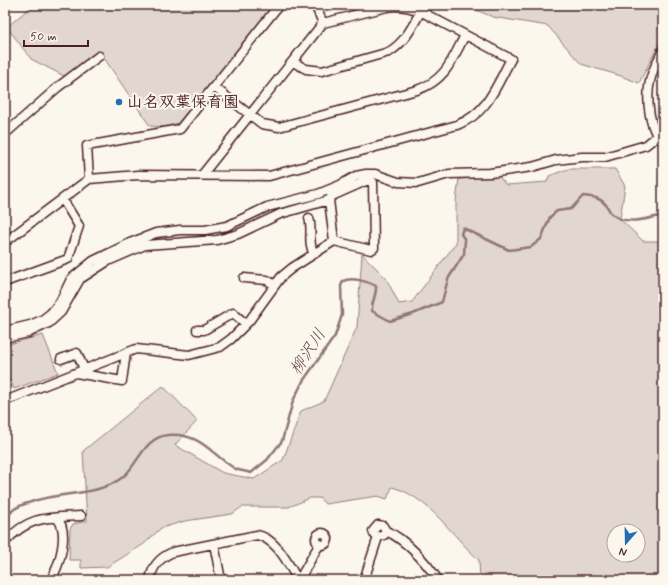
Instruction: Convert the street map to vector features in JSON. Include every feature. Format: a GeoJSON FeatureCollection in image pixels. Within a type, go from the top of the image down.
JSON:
{"type":"FeatureCollection","features":[{"type":"Feature","properties":{"kind":"street"},"geometry":{"type":"LineString","coordinates":[[89,179],[87,146],[180,129],[279,5]]}},
{"type":"Feature","properties":{"kind":"street"},"geometry":{"type":"LineString","coordinates":[[315,5],[323,23]]}},
{"type":"Feature","properties":{"kind":"street"},"geometry":{"type":"LineString","coordinates":[[6,239],[63,200],[89,179],[138,175],[269,176],[469,120],[478,114],[488,103],[511,59],[465,35],[422,8],[397,5],[323,23],[202,175]]}},
{"type":"Feature","properties":{"kind":"street"},"geometry":{"type":"LineString","coordinates":[[293,62],[306,69],[322,71],[389,52],[397,47],[408,36],[422,8]]}},
{"type":"Feature","properties":{"kind":"street"},"geometry":{"type":"LineString","coordinates":[[214,86],[262,124],[279,127],[426,87],[440,79],[446,72],[465,35]]}},
{"type":"Feature","properties":{"kind":"street"},"geometry":{"type":"LineString","coordinates":[[5,331],[29,329],[51,313],[60,302],[71,279],[93,261],[130,243],[156,234],[180,230],[205,230],[227,226],[267,207],[318,194],[340,186],[356,176],[366,174],[375,174],[398,182],[418,183],[449,174],[490,173],[532,167],[563,159],[605,157],[660,140],[651,119],[649,100],[650,82],[663,50]]}},
{"type":"Feature","properties":{"kind":"street"},"geometry":{"type":"LineString","coordinates":[[5,134],[58,87],[99,56]]}},
{"type":"Feature","properties":{"kind":"street"},"geometry":{"type":"LineString","coordinates":[[5,338],[49,323],[61,312],[80,279],[90,271],[145,245],[217,240],[238,234],[280,214],[329,200],[332,196],[368,180],[373,182],[374,248],[371,250],[334,241],[292,268],[275,284],[246,324],[231,339],[220,347],[207,352],[189,355],[136,349],[5,401]]}},
{"type":"Feature","properties":{"kind":"street"},"geometry":{"type":"LineString","coordinates":[[5,282],[68,259],[79,226],[63,200]]}},
{"type":"Feature","properties":{"kind":"street"},"geometry":{"type":"LineString","coordinates":[[329,200],[334,241]]}},
{"type":"Feature","properties":{"kind":"street"},"geometry":{"type":"LineString","coordinates":[[309,218],[312,227],[310,246],[314,254]]}},
{"type":"Feature","properties":{"kind":"street"},"geometry":{"type":"LineString","coordinates":[[244,278],[267,280],[275,284]]}},
{"type":"Feature","properties":{"kind":"street"},"geometry":{"type":"LineString","coordinates":[[197,330],[204,330],[233,313],[246,324]]}},
{"type":"Feature","properties":{"kind":"street"},"geometry":{"type":"LineString","coordinates":[[61,359],[77,353],[84,369]]}},
{"type":"Feature","properties":{"kind":"street"},"geometry":{"type":"LineString","coordinates":[[76,373],[122,381],[126,353]]}},
{"type":"Feature","properties":{"kind":"street"},"geometry":{"type":"LineString","coordinates":[[5,542],[14,532],[30,522],[45,517],[57,518],[81,516]]}},
{"type":"Feature","properties":{"kind":"street"},"geometry":{"type":"LineString","coordinates":[[51,580],[58,566],[62,549],[62,533],[60,522],[57,518]]}},
{"type":"Feature","properties":{"kind":"street"},"geometry":{"type":"LineString","coordinates":[[364,580],[378,537],[384,535],[386,531],[392,533],[405,543],[430,568],[438,580]]}},
{"type":"Feature","properties":{"kind":"street"},"geometry":{"type":"LineString","coordinates":[[150,580],[156,565],[164,556],[173,552],[251,535],[263,536],[275,544],[298,580],[319,545]]}},
{"type":"Feature","properties":{"kind":"street"},"geometry":{"type":"LineString","coordinates":[[214,544],[222,580]]}},
{"type":"Feature","properties":{"kind":"shaded area"},"geometry":{"type":"Polygon","coordinates":[[[33,5],[273,5],[270,9],[272,10],[178,123],[165,127],[150,126],[100,52],[66,77],[31,59],[7,27],[33,5]]]}},
{"type":"Feature","properties":{"kind":"shaded area"},"geometry":{"type":"Polygon","coordinates":[[[464,5],[663,5],[663,36],[639,83],[581,64],[548,26],[493,17],[464,5]]]}},
{"type":"Feature","properties":{"kind":"shaded area"},"geometry":{"type":"Polygon","coordinates":[[[568,169],[615,169],[625,186],[620,219],[643,241],[661,241],[663,245],[663,580],[480,580],[479,560],[428,508],[405,492],[392,487],[387,499],[378,496],[325,504],[320,498],[310,498],[289,507],[242,507],[232,514],[185,521],[161,528],[144,544],[107,567],[81,568],[81,560],[69,560],[70,529],[73,524],[87,521],[83,451],[163,386],[197,421],[175,445],[223,473],[254,479],[283,460],[301,411],[324,401],[357,327],[362,254],[386,278],[399,304],[412,302],[456,243],[456,201],[459,179],[498,175],[506,185],[547,182],[549,176],[568,169]]]}},
{"type":"Feature","properties":{"kind":"shaded area"},"geometry":{"type":"Polygon","coordinates":[[[43,335],[58,373],[14,389],[11,381],[5,377],[5,345],[43,335]]]}},
{"type":"Feature","properties":{"kind":"waterway","name":"柳沢川"},"geometry":{"type":"LineString","coordinates":[[5,521],[12,511],[23,504],[54,496],[90,491],[113,483],[128,472],[147,446],[160,437],[168,435],[189,437],[204,445],[234,468],[251,473],[267,460],[282,441],[293,401],[303,381],[335,336],[342,315],[341,286],[343,281],[351,279],[360,280],[376,286],[372,311],[390,321],[413,314],[442,302],[448,279],[464,254],[465,240],[461,234],[463,228],[509,250],[531,247],[541,239],[550,217],[557,211],[571,209],[583,196],[601,200],[611,213],[622,219],[636,220],[663,215]]}},
{"type":"Feature","properties":{"kind":"place","name":"山名双葉保育園"},"geometry":{"type":"Point","coordinates":[119,102]}}]}
